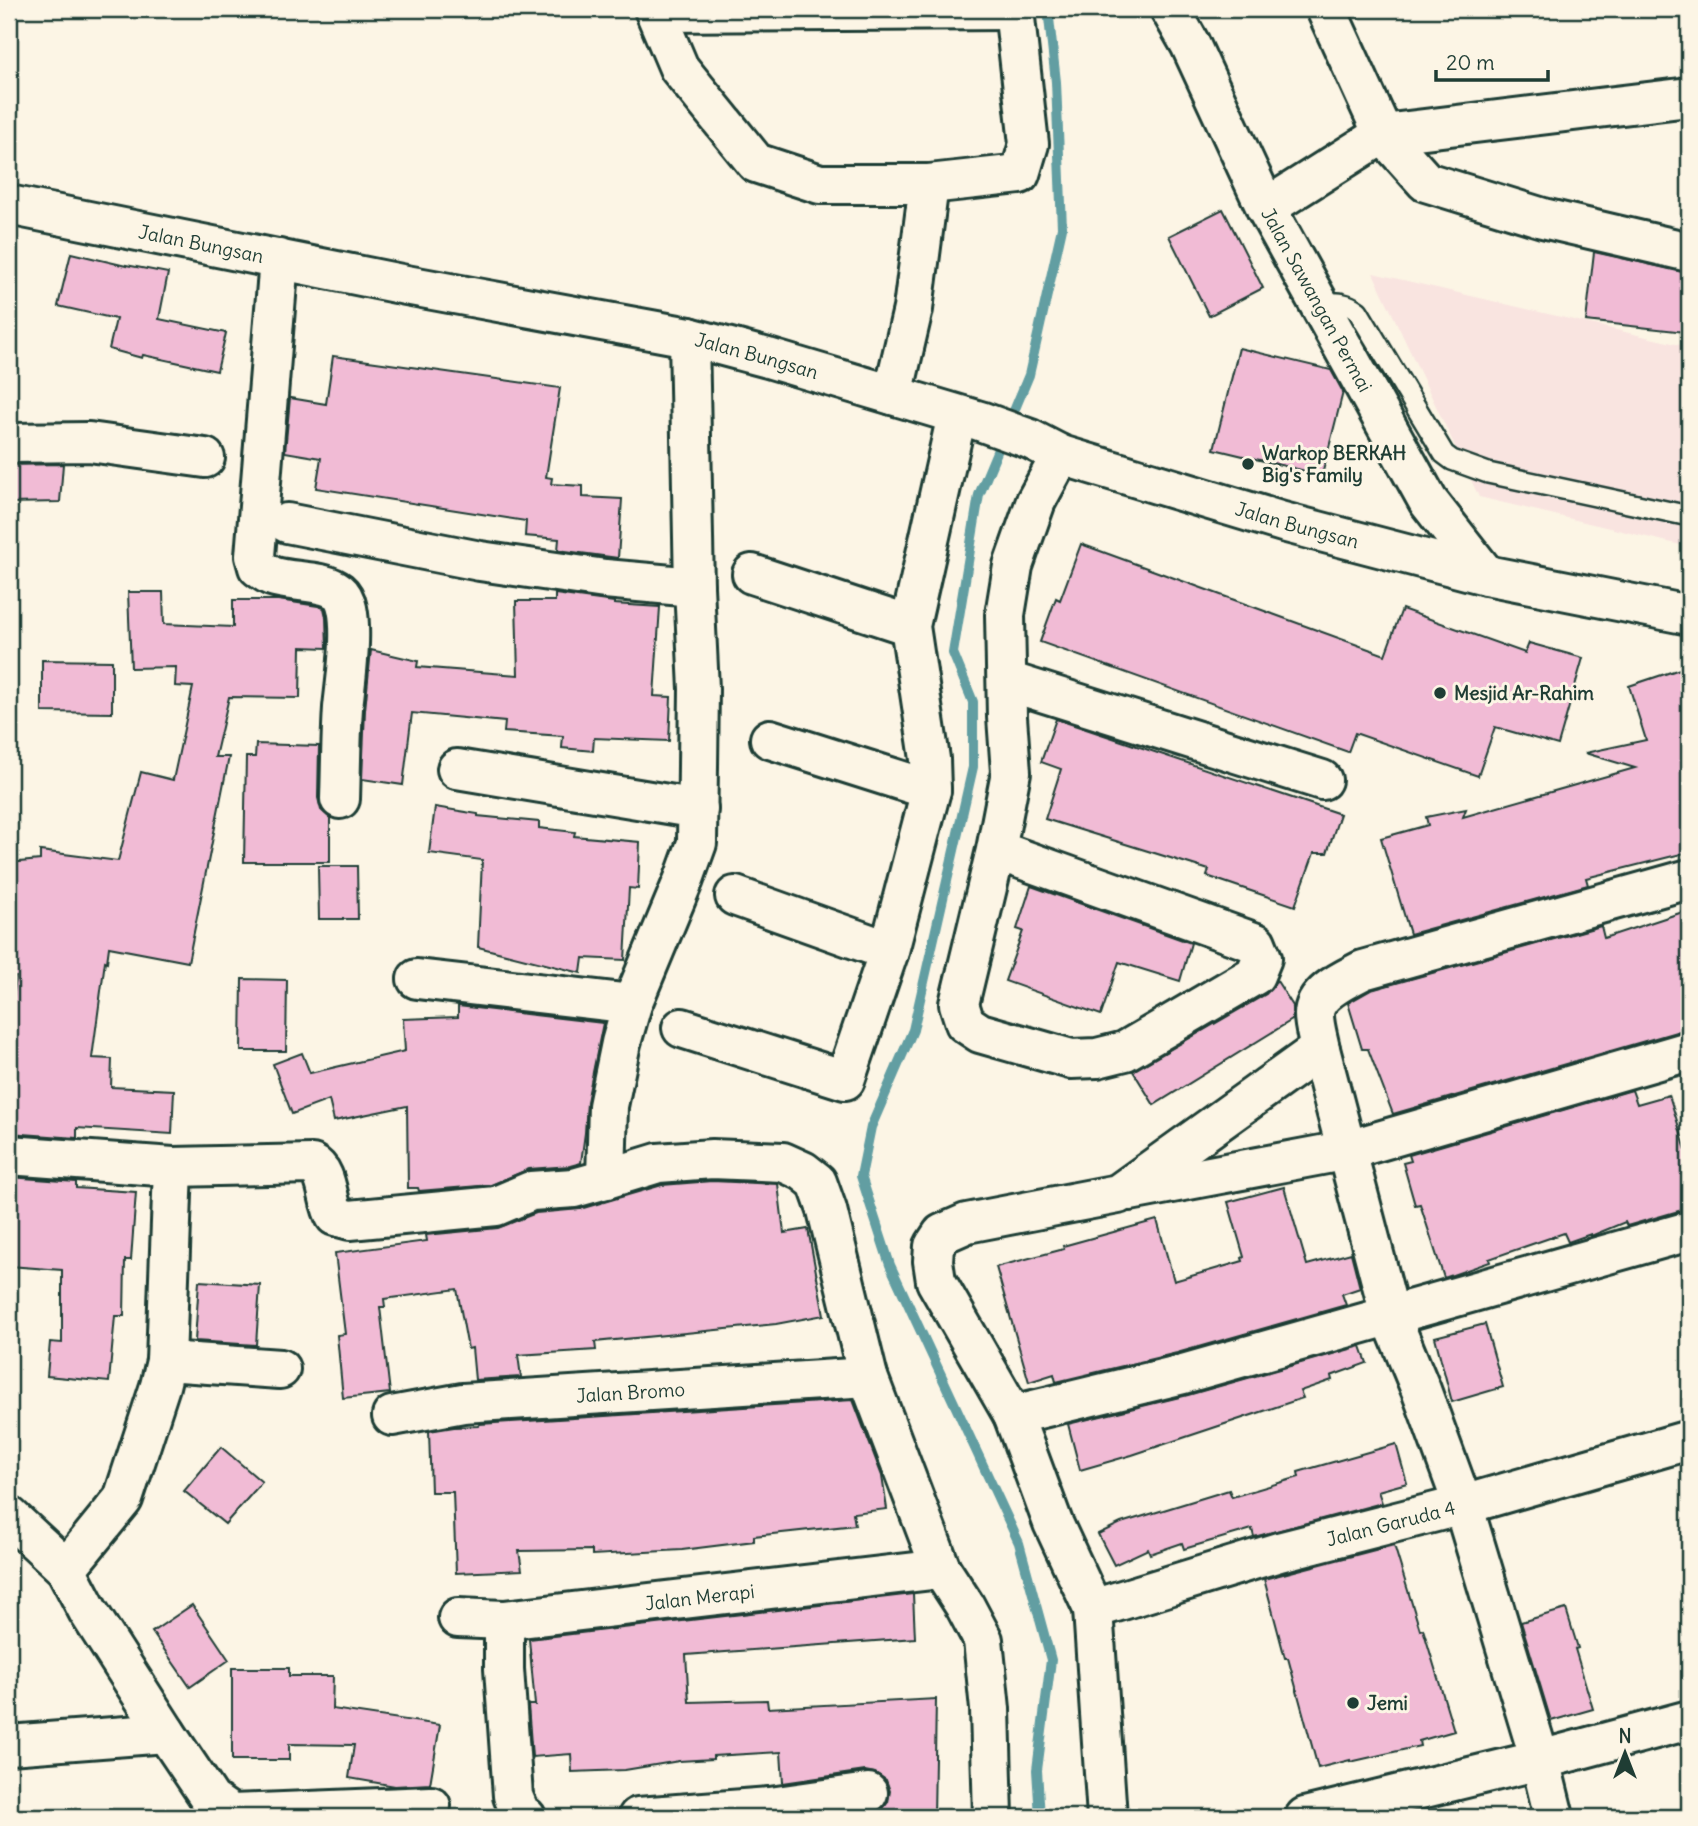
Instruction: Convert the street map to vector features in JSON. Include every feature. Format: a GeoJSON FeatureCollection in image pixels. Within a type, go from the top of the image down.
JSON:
{"type":"FeatureCollection","features":[{"type":"Feature","properties":{"kind":"street"},"geometry":{"type":"LineString","coordinates":[[1014,9],[1029,144],[1020,174],[929,184],[820,184],[756,163],[679,68],[655,10],[1014,9]]}},
{"type":"Feature","properties":{"kind":"street","name":"Jalan Sawangan Permai"},"geometry":{"type":"LineString","coordinates":[[1170,9],[1190,44],[1266,208],[1428,501],[1486,575]]}},
{"type":"Feature","properties":{"kind":"street"},"geometry":{"type":"LineString","coordinates":[[1326,9],[1382,134],[1426,182],[1544,218],[1689,252]]}},
{"type":"Feature","properties":{"kind":"street"},"geometry":{"type":"LineString","coordinates":[[1266,208],[1382,134],[1689,97]]}},
{"type":"Feature","properties":{"kind":"street"},"geometry":{"type":"LineString","coordinates":[[893,395],[913,309],[929,184]]}},
{"type":"Feature","properties":{"kind":"street","name":"Jalan Bungsan"},"geometry":{"type":"LineString","coordinates":[[9,205],[406,285],[689,337],[968,418],[1046,447],[1283,522],[1486,575],[1689,615]]}},
{"type":"Feature","properties":{"kind":"street"},"geometry":{"type":"LineString","coordinates":[[279,259],[255,556],[258,567],[271,575],[327,587],[344,598],[348,611],[349,644],[343,707],[340,799]]}},
{"type":"Feature","properties":{"kind":"street"},"geometry":{"type":"LineString","coordinates":[[606,1179],[608,1106],[621,1043],[632,1004],[697,843],[699,689],[694,587],[689,337]]}},
{"type":"Feature","properties":{"kind":"street"},"geometry":{"type":"LineString","coordinates":[[682,1028],[845,1080],[888,951],[931,790],[930,759],[910,626],[968,418]]}},
{"type":"Feature","properties":{"kind":"street"},"geometry":{"type":"LineString","coordinates":[[9,443],[89,442],[205,458]]}},
{"type":"Feature","properties":{"kind":"street"},"geometry":{"type":"LineString","coordinates":[[996,850],[1256,943],[1262,958],[1255,975],[1125,1051],[1097,1058],[1070,1059],[980,1033],[965,1023],[959,1004],[996,850],[1010,772],[1005,615],[1013,566],[1036,500],[1046,447]]}},
{"type":"Feature","properties":{"kind":"street"},"geometry":{"type":"LineString","coordinates":[[287,523],[480,561],[605,579],[694,587]]}},
{"type":"Feature","properties":{"kind":"street"},"geometry":{"type":"LineString","coordinates":[[752,574],[910,626]]}},
{"type":"Feature","properties":{"kind":"street"},"geometry":{"type":"LineString","coordinates":[[1007,681],[1322,780]]}},
{"type":"Feature","properties":{"kind":"street"},"geometry":{"type":"LineString","coordinates":[[770,739],[931,790]]}},
{"type":"Feature","properties":{"kind":"street"},"geometry":{"type":"LineString","coordinates":[[457,769],[698,809]]}},
{"type":"Feature","properties":{"kind":"street"},"geometry":{"type":"LineString","coordinates":[[1554,1817],[1540,1760],[1463,1506],[1421,1390],[1390,1315],[1320,1049],[1314,1012],[1321,999],[1334,985],[1363,970],[1689,879]]}},
{"type":"Feature","properties":{"kind":"street"},"geometry":{"type":"LineString","coordinates":[[735,896],[888,951]]}},
{"type":"Feature","properties":{"kind":"street"},"geometry":{"type":"LineString","coordinates":[[418,979],[632,1004]]}},
{"type":"Feature","properties":{"kind":"street"},"geometry":{"type":"LineString","coordinates":[[1118,1194],[1320,1049]]}},
{"type":"Feature","properties":{"kind":"street"},"geometry":{"type":"LineString","coordinates":[[1107,1817],[1093,1609],[1053,1523],[1013,1415],[936,1282],[934,1246],[942,1234],[967,1223],[1348,1150],[1689,1051]]}},
{"type":"Feature","properties":{"kind":"street"},"geometry":{"type":"LineString","coordinates":[[9,1155],[173,1167],[312,1164],[321,1172],[335,1216],[350,1220],[496,1206],[531,1191],[574,1188],[658,1163],[712,1159],[783,1162],[803,1171],[817,1182],[827,1210],[868,1377],[941,1569],[983,1640],[990,1709],[993,1817]]}},
{"type":"Feature","properties":{"kind":"street"},"geometry":{"type":"LineString","coordinates":[[66,1569],[123,1499],[160,1386],[166,1361],[173,1167]]}},
{"type":"Feature","properties":{"kind":"street"},"geometry":{"type":"LineString","coordinates":[[1013,1415],[1183,1374],[1689,1231]]}},
{"type":"Feature","properties":{"kind":"street"},"geometry":{"type":"LineString","coordinates":[[166,1361],[280,1369]]}},
{"type":"Feature","properties":{"kind":"street","name":"Jalan Bromo"},"geometry":{"type":"LineString","coordinates":[[392,1416],[463,1403],[868,1377]]}},
{"type":"Feature","properties":{"kind":"street","name":"Jalan Garuda 4"},"geometry":{"type":"LineString","coordinates":[[1093,1609],[1279,1552],[1463,1506],[1689,1440]]}},
{"type":"Feature","properties":{"kind":"street"},"geometry":{"type":"LineString","coordinates":[[9,1516],[66,1569],[88,1611],[211,1800],[231,1816],[431,1806]]}},
{"type":"Feature","properties":{"kind":"street","name":"Jalan Merapi"},"geometry":{"type":"LineString","coordinates":[[458,1618],[503,1620],[941,1569]]}},
{"type":"Feature","properties":{"kind":"street"},"geometry":{"type":"LineString","coordinates":[[503,1620],[513,1796],[521,1815],[526,1817]]}},
{"type":"Feature","properties":{"kind":"street"},"geometry":{"type":"LineString","coordinates":[[1305,1817],[1540,1760],[1689,1720]]}},
{"type":"Feature","properties":{"kind":"street"},"geometry":{"type":"LineString","coordinates":[[9,1745],[166,1732]]}},
{"type":"Feature","properties":{"kind":"street"},"geometry":{"type":"LineString","coordinates":[[638,1817],[771,1812],[868,1793]]}},
{"type":"Feature","properties":{"kind":"lane"},"geometry":{"type":"LineString","coordinates":[[1319,303],[1349,304],[1358,311],[1444,454],[1452,460],[1488,473],[1689,516]]}},
{"type":"Feature","properties":{"kind":"shaded area"},"geometry":{"type":"Polygon","coordinates":[[[1373,273],[1689,347],[1689,547],[1479,497],[1373,273]]]}},
{"type":"Feature","properties":{"kind":"building"},"geometry":{"type":"Polygon","coordinates":[[[1223,209],[1263,288],[1209,316],[1169,236],[1223,209]]]}},
{"type":"Feature","properties":{"kind":"building"},"geometry":{"type":"Polygon","coordinates":[[[1594,252],[1689,273],[1685,332],[1586,321],[1594,252]]]}},
{"type":"Feature","properties":{"kind":"building"},"geometry":{"type":"Polygon","coordinates":[[[71,253],[168,273],[159,319],[226,333],[217,371],[143,355],[142,358],[109,349],[116,319],[58,306],[71,253]]]}},
{"type":"Feature","properties":{"kind":"building"},"geometry":{"type":"Polygon","coordinates":[[[1239,348],[1331,370],[1343,392],[1322,475],[1214,449],[1239,348]]]}},
{"type":"Feature","properties":{"kind":"building"},"geometry":{"type":"Polygon","coordinates":[[[333,356],[560,388],[546,477],[552,478],[551,484],[583,486],[583,497],[622,499],[618,558],[558,550],[559,539],[525,536],[526,521],[316,488],[321,458],[285,452],[290,398],[326,404],[333,356]]]}},
{"type":"Feature","properties":{"kind":"building"},"geometry":{"type":"Polygon","coordinates":[[[63,464],[60,502],[9,503],[9,465],[63,464]]]}},
{"type":"Feature","properties":{"kind":"building"},"geometry":{"type":"Polygon","coordinates":[[[1081,544],[1385,655],[1402,609],[1525,653],[1529,643],[1583,658],[1558,745],[1495,727],[1478,776],[1355,733],[1348,752],[1040,642],[1056,598],[1060,600],[1081,544]]]}},
{"type":"Feature","properties":{"kind":"building"},"geometry":{"type":"Polygon","coordinates":[[[128,592],[163,592],[164,624],[233,627],[233,600],[278,600],[318,606],[324,608],[326,617],[327,648],[301,647],[300,698],[229,697],[215,757],[229,757],[188,962],[109,947],[92,1058],[112,1059],[111,1087],[174,1090],[172,1134],[77,1128],[77,1138],[9,1133],[9,1032],[16,977],[9,977],[9,863],[40,860],[40,851],[118,861],[141,772],[173,780],[193,687],[175,686],[176,667],[131,668],[128,592]]]}},
{"type":"Feature","properties":{"kind":"building"},"geometry":{"type":"Polygon","coordinates":[[[555,594],[614,604],[660,607],[654,696],[671,697],[669,741],[594,738],[593,751],[562,748],[563,736],[504,732],[505,722],[412,713],[403,785],[362,779],[371,650],[418,661],[417,667],[518,675],[516,601],[555,601],[555,594]]]}},
{"type":"Feature","properties":{"kind":"building"},"geometry":{"type":"Polygon","coordinates":[[[42,660],[112,661],[112,713],[42,712],[42,660]]]}},
{"type":"Feature","properties":{"kind":"building"},"geometry":{"type":"Polygon","coordinates":[[[1689,666],[1689,852],[1586,878],[1588,885],[1410,934],[1381,838],[1428,825],[1426,817],[1466,809],[1463,817],[1635,768],[1585,753],[1646,740],[1629,686],[1689,666]]]}},
{"type":"Feature","properties":{"kind":"building"},"geometry":{"type":"Polygon","coordinates":[[[1056,719],[1340,814],[1327,853],[1314,853],[1295,906],[1207,876],[1209,870],[1045,819],[1061,769],[1041,762],[1056,719]]]}},
{"type":"Feature","properties":{"kind":"building"},"geometry":{"type":"Polygon","coordinates":[[[256,744],[319,746],[318,798],[321,810],[330,818],[330,862],[244,862],[246,757],[255,757],[256,744]]]}},
{"type":"Feature","properties":{"kind":"building"},"geometry":{"type":"Polygon","coordinates":[[[435,807],[478,816],[539,822],[539,828],[575,832],[574,836],[640,842],[638,889],[629,888],[625,960],[583,958],[581,973],[478,947],[482,860],[429,853],[435,807]]]}},
{"type":"Feature","properties":{"kind":"building"},"geometry":{"type":"Polygon","coordinates":[[[318,866],[357,866],[358,919],[319,919],[318,866]]]}},
{"type":"Feature","properties":{"kind":"building"},"geometry":{"type":"Polygon","coordinates":[[[1031,886],[1191,943],[1180,981],[1119,962],[1101,1015],[1005,981],[1023,931],[1017,929],[1031,886]]]}},
{"type":"Feature","properties":{"kind":"building"},"geometry":{"type":"Polygon","coordinates":[[[1689,910],[1689,1030],[1393,1114],[1368,1049],[1362,1049],[1348,1003],[1371,990],[1601,926],[1604,938],[1689,910]]]}},
{"type":"Feature","properties":{"kind":"building"},"geometry":{"type":"Polygon","coordinates":[[[242,979],[287,980],[286,1051],[241,1051],[242,979]]]}},
{"type":"Feature","properties":{"kind":"building"},"geometry":{"type":"Polygon","coordinates":[[[1277,981],[1293,1006],[1292,1020],[1154,1105],[1133,1071],[1266,994],[1277,981]]]}},
{"type":"Feature","properties":{"kind":"building"},"geometry":{"type":"Polygon","coordinates":[[[458,1006],[603,1023],[587,1102],[581,1163],[529,1169],[491,1185],[419,1191],[418,1188],[408,1188],[407,1106],[334,1121],[329,1100],[292,1114],[273,1064],[302,1053],[310,1073],[405,1051],[403,1019],[458,1017],[458,1006]]]}},
{"type":"Feature","properties":{"kind":"building"},"geometry":{"type":"Polygon","coordinates":[[[1632,1090],[1637,1104],[1669,1095],[1689,1160],[1689,1208],[1627,1226],[1625,1222],[1568,1242],[1564,1233],[1444,1278],[1420,1204],[1415,1205],[1403,1163],[1411,1161],[1409,1155],[1632,1090]]]}},
{"type":"Feature","properties":{"kind":"building"},"geometry":{"type":"Polygon","coordinates":[[[9,1177],[76,1182],[76,1188],[136,1192],[131,1260],[125,1260],[124,1316],[115,1316],[109,1382],[47,1376],[50,1342],[62,1343],[62,1270],[9,1266],[9,1177]]]}},
{"type":"Feature","properties":{"kind":"building"},"geometry":{"type":"Polygon","coordinates":[[[712,1181],[778,1184],[784,1233],[808,1229],[824,1315],[776,1324],[595,1342],[596,1350],[518,1355],[521,1377],[475,1380],[472,1348],[468,1349],[457,1289],[384,1299],[385,1307],[380,1307],[390,1393],[343,1398],[337,1335],[345,1334],[335,1253],[427,1241],[426,1235],[498,1228],[536,1213],[580,1209],[662,1185],[712,1181]]]}},
{"type":"Feature","properties":{"kind":"building"},"geometry":{"type":"Polygon","coordinates":[[[1284,1187],[1307,1265],[1351,1253],[1360,1288],[1342,1294],[1346,1305],[1177,1353],[1056,1382],[1054,1374],[1029,1382],[996,1267],[1157,1220],[1174,1281],[1243,1261],[1228,1202],[1284,1187]]]}},
{"type":"Feature","properties":{"kind":"building"},"geometry":{"type":"Polygon","coordinates":[[[199,1281],[260,1285],[256,1345],[195,1341],[199,1281]]]}},
{"type":"Feature","properties":{"kind":"building"},"geometry":{"type":"Polygon","coordinates":[[[1485,1324],[1503,1387],[1452,1402],[1435,1337],[1485,1324]]]}},
{"type":"Feature","properties":{"kind":"building"},"geometry":{"type":"Polygon","coordinates":[[[1361,1346],[1367,1363],[1331,1376],[1332,1380],[1300,1391],[1303,1398],[1080,1470],[1068,1424],[1188,1395],[1361,1346]]]}},
{"type":"Feature","properties":{"kind":"building"},"geometry":{"type":"Polygon","coordinates":[[[853,1400],[882,1476],[887,1509],[853,1513],[855,1525],[754,1536],[754,1541],[682,1550],[592,1555],[592,1550],[519,1551],[522,1570],[456,1573],[453,1492],[431,1492],[429,1431],[480,1424],[853,1400]]]}},
{"type":"Feature","properties":{"kind":"building"},"geometry":{"type":"Polygon","coordinates":[[[1396,1444],[1407,1483],[1378,1491],[1382,1503],[1254,1537],[1252,1529],[1184,1549],[1182,1543],[1150,1554],[1148,1549],[1114,1565],[1098,1534],[1121,1523],[1229,1490],[1232,1497],[1299,1477],[1298,1472],[1396,1444]]]}},
{"type":"Feature","properties":{"kind":"building"},"geometry":{"type":"Polygon","coordinates":[[[221,1447],[262,1482],[225,1524],[184,1491],[221,1447]]]}},
{"type":"Feature","properties":{"kind":"building"},"geometry":{"type":"Polygon","coordinates":[[[1394,1545],[1454,1731],[1419,1741],[1420,1746],[1318,1768],[1264,1579],[1394,1545]]]}},
{"type":"Feature","properties":{"kind":"building"},"geometry":{"type":"Polygon","coordinates":[[[913,1594],[915,1638],[686,1655],[689,1702],[767,1700],[768,1708],[936,1699],[934,1817],[878,1817],[877,1812],[888,1802],[890,1791],[886,1780],[875,1773],[865,1771],[783,1783],[781,1752],[713,1756],[713,1759],[679,1761],[625,1770],[572,1772],[571,1754],[532,1757],[528,1705],[535,1705],[529,1639],[913,1594]]]}},
{"type":"Feature","properties":{"kind":"building"},"geometry":{"type":"Polygon","coordinates":[[[192,1605],[229,1660],[190,1687],[152,1632],[192,1605]]]}},
{"type":"Feature","properties":{"kind":"building"},"geometry":{"type":"Polygon","coordinates":[[[1566,1609],[1593,1709],[1551,1721],[1521,1622],[1566,1609]]]}},
{"type":"Feature","properties":{"kind":"building"},"geometry":{"type":"Polygon","coordinates":[[[232,1668],[289,1668],[289,1676],[333,1676],[332,1709],[440,1725],[430,1784],[395,1786],[349,1778],[354,1745],[289,1744],[289,1760],[232,1760],[232,1668]]]}},
{"type":"Feature","properties":{"kind":"waterway"},"geometry":{"type":"LineString","coordinates":[[1040,1817],[1037,1770],[1051,1660],[1019,1543],[890,1265],[861,1176],[871,1127],[913,1030],[973,767],[973,702],[953,653],[979,495],[1029,375],[1062,228],[1056,82],[1048,9]]}},
{"type":"Feature","properties":{"kind":"place","name":"Warkop BERKAH Big's Family"},"geometry":{"type":"Point","coordinates":[1248,464]}},
{"type":"Feature","properties":{"kind":"place","name":"Mesjid Ar-Rahim"},"geometry":{"type":"Point","coordinates":[1440,693]}},
{"type":"Feature","properties":{"kind":"place","name":"Jemi"},"geometry":{"type":"Point","coordinates":[1353,1703]}}]}
